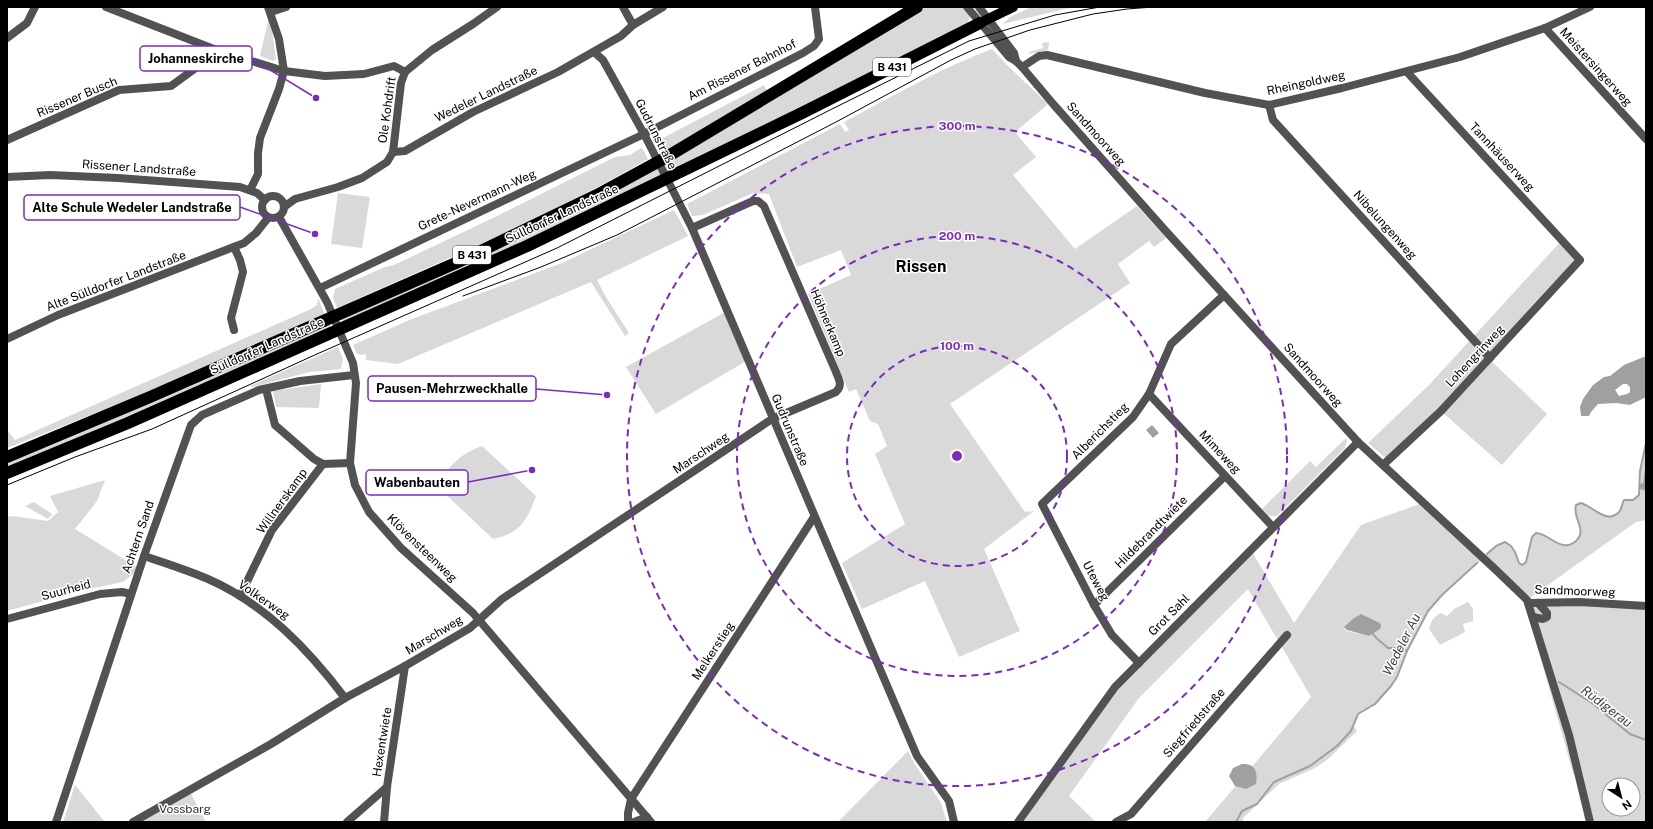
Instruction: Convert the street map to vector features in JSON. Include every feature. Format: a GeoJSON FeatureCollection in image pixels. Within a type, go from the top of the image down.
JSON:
{"type":"FeatureCollection","features":[{"type":"Feature","properties":{"kind":"highway","name":"Sülldorfer Landstraße"},"geometry":{"type":"LineString","coordinates":[[7,457],[150,398],[458,262],[597,195],[665,158],[917,7]]}},
{"type":"Feature","properties":{"kind":"highway","name":"Sülldorfer Landstraße"},"geometry":{"type":"LineString","coordinates":[[7,473],[128,423],[527,246],[987,25]]}},
{"type":"Feature","properties":{"kind":"main road","name":"B 431"},"geometry":{"type":"LineString","coordinates":[[987,25],[1010,8]]}},
{"type":"Feature","properties":{"kind":"street"},"geometry":{"type":"LineString","coordinates":[[7,38],[27,23],[35,7]]}},
{"type":"Feature","properties":{"kind":"street"},"geometry":{"type":"LineString","coordinates":[[106,7],[218,51],[284,71],[325,76],[364,74],[394,66],[405,72],[432,50],[497,7]]}},
{"type":"Feature","properties":{"kind":"street"},"geometry":{"type":"LineString","coordinates":[[250,190],[258,174],[260,138],[279,89],[284,71],[279,39],[270,9],[286,7]]}},
{"type":"Feature","properties":{"kind":"street"},"geometry":{"type":"LineString","coordinates":[[623,7],[633,25]]}},
{"type":"Feature","properties":{"kind":"street","name":"Wedeler Landstraße"},"geometry":{"type":"LineString","coordinates":[[393,152],[405,151],[473,112],[558,72],[621,36],[633,25],[663,7]]}},
{"type":"Feature","properties":{"kind":"street","name":"Am Rissener Bahnhof"},"geometry":{"type":"LineString","coordinates":[[644,134],[803,53],[818,42],[820,36],[815,7]]}},
{"type":"Feature","properties":{"kind":"street"},"geometry":{"type":"LineString","coordinates":[[967,7],[987,25]]}},
{"type":"Feature","properties":{"kind":"street"},"geometry":{"type":"LineString","coordinates":[[979,7],[987,25]]}},
{"type":"Feature","properties":{"kind":"street","name":"Rheingoldweg"},"geometry":{"type":"LineString","coordinates":[[1019,64],[1039,56],[1047,55],[1205,93],[1268,105],[1407,72],[1460,57],[1545,28],[1590,7]]}},
{"type":"Feature","properties":{"kind":"street","name":"Sandmoorweg"},"geometry":{"type":"LineString","coordinates":[[987,25],[1003,44],[1014,52],[1019,64],[1054,105],[1358,442],[1484,558],[1528,603],[1580,602],[1646,606]]}},
{"type":"Feature","properties":{"kind":"street","name":"Meistersingerweg"},"geometry":{"type":"LineString","coordinates":[[1545,28],[1646,139]]}},
{"type":"Feature","properties":{"kind":"street","name":"Rissener Busch"},"geometry":{"type":"LineString","coordinates":[[7,140],[119,90],[171,86],[218,51]]}},
{"type":"Feature","properties":{"kind":"street","name":"Gudrunstraße"},"geometry":{"type":"LineString","coordinates":[[594,52],[602,60],[644,134],[686,219],[692,228],[916,756],[949,801],[954,822]]}},
{"type":"Feature","properties":{"kind":"street","name":"Ole Kohdrift"},"geometry":{"type":"LineString","coordinates":[[393,152],[401,83],[405,72]]}},
{"type":"Feature","properties":{"kind":"street","name":"Tannhäuserweg"},"geometry":{"type":"LineString","coordinates":[[1407,72],[1580,260]]}},
{"type":"Feature","properties":{"kind":"street","name":"Nibelungenweg"},"geometry":{"type":"LineString","coordinates":[[1268,105],[1273,120],[1490,358]]}},
{"type":"Feature","properties":{"kind":"street","name":"Grete-Nevermann-Weg"},"geometry":{"type":"LineString","coordinates":[[320,288],[644,134]]}},
{"type":"Feature","properties":{"kind":"street"},"geometry":{"type":"LineString","coordinates":[[283,203],[302,193],[319,192],[348,184],[369,174],[389,160],[393,152]]}},
{"type":"Feature","properties":{"kind":"street","name":"Rissener Landstraße"},"geometry":{"type":"LineString","coordinates":[[7,177],[50,175],[118,178],[240,187],[257,192],[265,200]]}},
{"type":"Feature","properties":{"kind":"street"},"geometry":{"type":"LineString","coordinates":[[274,196],[283,203],[284,211],[279,217],[274,219],[268,218],[262,212],[263,203],[265,200],[274,196]]}},
{"type":"Feature","properties":{"kind":"street","name":"Höhnerkamp"},"geometry":{"type":"LineString","coordinates":[[692,228],[749,203],[759,201],[766,208],[841,384],[840,388],[836,392],[772,419]]}},
{"type":"Feature","properties":{"kind":"street","name":"Klövensteenweg"},"geometry":{"type":"LineString","coordinates":[[279,217],[320,288],[351,357],[355,397],[350,463],[355,485],[369,512],[401,548],[467,607],[479,620],[649,820]]}},
{"type":"Feature","properties":{"kind":"street","name":"Alte Sülldorfer Landstraße"},"geometry":{"type":"LineString","coordinates":[[7,339],[58,315],[244,243],[268,218]]}},
{"type":"Feature","properties":{"kind":"street"},"geometry":{"type":"LineString","coordinates":[[234,247],[243,272],[231,318],[234,330]]}},
{"type":"Feature","properties":{"kind":"street","name":"Lohengrinweg"},"geometry":{"type":"LineString","coordinates":[[1383,465],[1441,411],[1580,260]]}},
{"type":"Feature","properties":{"kind":"street","name":"Alberichstieg"},"geometry":{"type":"LineString","coordinates":[[1042,504],[1133,417],[1149,394],[1171,344],[1224,295]]}},
{"type":"Feature","properties":{"kind":"street","name":"Achtern Sand"},"geometry":{"type":"LineString","coordinates":[[56,822],[144,556],[191,425],[202,415],[266,389],[300,381],[354,375]]}},
{"type":"Feature","properties":{"kind":"street"},"geometry":{"type":"LineString","coordinates":[[266,389],[275,425],[314,459],[323,464],[350,463]]}},
{"type":"Feature","properties":{"kind":"street","name":"Mimeweg"},"geometry":{"type":"LineString","coordinates":[[1149,394],[1273,527]]}},
{"type":"Feature","properties":{"kind":"street","name":"Marschweg"},"geometry":{"type":"LineString","coordinates":[[133,822],[271,744],[345,698],[405,666],[470,628],[486,611],[502,599],[772,419]]}},
{"type":"Feature","properties":{"kind":"street","name":"Grot Sahl"},"geometry":{"type":"LineString","coordinates":[[1018,822],[1115,687],[1358,442]]}},
{"type":"Feature","properties":{"kind":"street","name":"Willnerskamp"},"geometry":{"type":"LineString","coordinates":[[240,596],[272,530],[323,464]]}},
{"type":"Feature","properties":{"kind":"street","name":"Hildebrandtwiete"},"geometry":{"type":"LineString","coordinates":[[1094,605],[1225,476]]}},
{"type":"Feature","properties":{"kind":"street","name":"Uteweg"},"geometry":{"type":"LineString","coordinates":[[1042,504],[1094,605],[1112,635],[1139,663]]}},
{"type":"Feature","properties":{"kind":"street","name":"Melkerstieg"},"geometry":{"type":"LineString","coordinates":[[631,799],[814,517]]}},
{"type":"Feature","properties":{"kind":"street","name":"Volkerweg"},"geometry":{"type":"LineString","coordinates":[[144,556],[208,580],[240,596],[268,615],[292,636],[320,665],[345,698]]}},
{"type":"Feature","properties":{"kind":"street","name":"Suurheid"},"geometry":{"type":"LineString","coordinates":[[7,619],[100,594],[122,592],[132,594]]}},
{"type":"Feature","properties":{"kind":"street"},"geometry":{"type":"LineString","coordinates":[[1528,603],[1569,735],[1590,822]]}},
{"type":"Feature","properties":{"kind":"street"},"geometry":{"type":"LineString","coordinates":[[1533,617],[1543,619],[1547,617],[1547,613],[1538,603]]}},
{"type":"Feature","properties":{"kind":"street","name":"Siegfriedstraße"},"geometry":{"type":"LineString","coordinates":[[1116,822],[1131,814],[1287,635]]}},
{"type":"Feature","properties":{"kind":"street","name":"Hexentwiete"},"geometry":{"type":"LineString","coordinates":[[384,822],[387,787],[405,666]]}},
{"type":"Feature","properties":{"kind":"street"},"geometry":{"type":"LineString","coordinates":[[347,822],[387,787]]}},
{"type":"Feature","properties":{"kind":"street"},"geometry":{"type":"LineString","coordinates":[[628,822],[631,799]]}},
{"type":"Feature","properties":{"kind":"street"},"geometry":{"type":"LineString","coordinates":[[634,822],[649,820]]}},
{"type":"Feature","properties":{"kind":"green space"},"geometry":{"type":"Polygon","coordinates":[[[926,7],[962,7],[970,16],[968,23],[746,136],[502,251],[343,321],[341,317],[464,263],[877,36],[926,7]]]}},
{"type":"Feature","properties":{"kind":"green space"},"geometry":{"type":"Polygon","coordinates":[[[1032,7],[1073,7],[1003,24],[1010,17],[1032,7]]]}},
{"type":"Feature","properties":{"kind":"green space"},"geometry":{"type":"Polygon","coordinates":[[[267,14],[272,31],[276,59],[273,61],[260,56],[268,21],[267,14]]]}},
{"type":"Feature","properties":{"kind":"green space"},"geometry":{"type":"Polygon","coordinates":[[[1048,42],[1048,50],[1029,54],[1029,52],[1043,48],[1042,43],[1048,42]]]}},
{"type":"Feature","properties":{"kind":"green space"},"geometry":{"type":"Polygon","coordinates":[[[992,49],[1048,104],[1015,132],[1036,157],[1013,175],[1075,249],[1137,206],[1166,238],[1154,247],[1149,241],[1118,264],[1130,283],[950,404],[1025,512],[1034,511],[984,549],[1020,631],[959,657],[925,581],[862,609],[842,563],[905,524],[875,454],[887,446],[878,424],[870,421],[856,389],[849,392],[808,294],[851,275],[841,250],[797,267],[769,194],[753,193],[703,215],[692,216],[687,204],[840,124],[845,132],[849,130],[844,122],[899,92],[954,65],[992,49]]]}},
{"type":"Feature","properties":{"kind":"green space"},"geometry":{"type":"Polygon","coordinates":[[[764,85],[767,91],[662,154],[656,143],[659,140],[764,85]]]}},
{"type":"Feature","properties":{"kind":"green space"},"geometry":{"type":"Polygon","coordinates":[[[641,148],[648,159],[611,180],[495,238],[337,308],[333,298],[335,289],[385,267],[394,265],[493,218],[615,157],[630,155],[641,148]]]}},
{"type":"Feature","properties":{"kind":"green space"},"geometry":{"type":"Polygon","coordinates":[[[338,193],[370,197],[362,248],[331,244],[338,193]]]}},
{"type":"Feature","properties":{"kind":"green space"},"geometry":{"type":"Polygon","coordinates":[[[674,210],[688,236],[597,280],[629,333],[625,336],[591,282],[398,364],[366,360],[366,354],[357,354],[353,345],[412,319],[562,263],[674,210]]]}},
{"type":"Feature","properties":{"kind":"green space"},"geometry":{"type":"Polygon","coordinates":[[[1562,240],[1580,260],[1489,359],[1547,414],[1502,465],[1441,411],[1388,460],[1368,443],[1429,385],[1562,240]]]}},
{"type":"Feature","properties":{"kind":"green space"},"geometry":{"type":"Polygon","coordinates":[[[318,298],[325,315],[116,405],[7,448],[7,430],[15,440],[311,309],[317,305],[318,298]]]}},
{"type":"Feature","properties":{"kind":"green space"},"geometry":{"type":"Polygon","coordinates":[[[727,311],[748,360],[656,414],[626,367],[727,311]]]}},
{"type":"Feature","properties":{"kind":"green space"},"geometry":{"type":"Polygon","coordinates":[[[329,323],[331,328],[134,415],[7,467],[7,463],[69,438],[329,323]]]}},
{"type":"Feature","properties":{"kind":"green space"},"geometry":{"type":"Polygon","coordinates":[[[338,347],[343,359],[341,369],[309,372],[253,387],[250,386],[338,347]]]}},
{"type":"Feature","properties":{"kind":"green space"},"geometry":{"type":"Polygon","coordinates":[[[321,384],[319,408],[276,407],[273,391],[321,384]]]}},
{"type":"Feature","properties":{"kind":"green space"},"geometry":{"type":"Polygon","coordinates":[[[1346,438],[1347,441],[1345,448],[1277,516],[1269,516],[1262,509],[1310,461],[1316,467],[1346,438]]]}},
{"type":"Feature","properties":{"kind":"green space"},"geometry":{"type":"Polygon","coordinates":[[[1646,443],[1646,520],[1636,522],[1527,600],[1646,606],[1646,822],[1590,822],[1578,778],[1573,773],[1525,603],[1484,558],[1442,595],[1428,611],[1407,650],[1397,677],[1385,694],[1375,704],[1358,714],[1353,725],[1357,731],[1328,759],[1317,767],[1279,784],[1243,818],[1243,822],[1205,822],[1311,697],[1248,589],[1139,698],[1069,796],[1096,822],[1018,822],[1115,687],[1251,550],[1294,623],[1361,525],[1425,502],[1484,555],[1505,542],[1511,546],[1519,563],[1522,565],[1528,558],[1533,536],[1536,533],[1564,545],[1577,540],[1581,529],[1575,514],[1575,507],[1577,504],[1583,503],[1593,511],[1610,517],[1619,513],[1624,500],[1633,500],[1639,495],[1640,471],[1646,443]],[[1361,614],[1354,618],[1344,628],[1347,631],[1369,636],[1380,623],[1361,614]]]}},
{"type":"Feature","properties":{"kind":"green space"},"geometry":{"type":"Polygon","coordinates":[[[482,446],[536,496],[526,519],[521,525],[510,533],[493,539],[439,488],[445,474],[455,462],[461,457],[482,446]]]}},
{"type":"Feature","properties":{"kind":"green space"},"geometry":{"type":"Polygon","coordinates":[[[105,480],[97,501],[75,529],[140,569],[123,582],[88,589],[7,611],[7,517],[12,516],[48,521],[58,512],[50,496],[105,480]]]}},
{"type":"Feature","properties":{"kind":"green space"},"geometry":{"type":"Polygon","coordinates":[[[34,502],[52,514],[48,519],[25,506],[34,502]]]}},
{"type":"Feature","properties":{"kind":"green space"},"geometry":{"type":"Polygon","coordinates":[[[1468,602],[1473,609],[1473,621],[1463,624],[1465,632],[1440,645],[1429,629],[1432,620],[1440,613],[1447,616],[1454,609],[1468,602]]]}},
{"type":"Feature","properties":{"kind":"green space"},"geometry":{"type":"Polygon","coordinates":[[[908,751],[914,763],[941,803],[947,822],[838,822],[908,751]]]}},
{"type":"Feature","properties":{"kind":"green space"},"geometry":{"type":"Polygon","coordinates":[[[75,785],[105,822],[63,822],[75,785]]]}},
{"type":"Feature","properties":{"kind":"green space","name":"Vossbarg"},"geometry":{"type":"Polygon","coordinates":[[[189,790],[206,822],[140,822],[189,790]]]}},
{"type":"Feature","properties":{"kind":"shaded area"},"geometry":{"type":"Polygon","coordinates":[[[1646,356],[1646,397],[1630,405],[1616,403],[1598,404],[1589,416],[1581,416],[1580,407],[1583,399],[1593,385],[1604,377],[1610,376],[1624,365],[1646,356]],[[1623,384],[1615,390],[1619,396],[1630,392],[1630,387],[1627,384],[1623,384]]]}},
{"type":"Feature","properties":{"kind":"shaded area"},"geometry":{"type":"Polygon","coordinates":[[[1152,425],[1159,433],[1153,438],[1146,430],[1152,425]]]}},
{"type":"Feature","properties":{"kind":"shaded area"},"geometry":{"type":"Polygon","coordinates":[[[1646,462],[1646,491],[1640,489],[1640,484],[1643,483],[1646,462]]]}},
{"type":"Feature","properties":{"kind":"shaded area"},"geometry":{"type":"Polygon","coordinates":[[[1361,614],[1380,623],[1380,629],[1369,636],[1347,630],[1344,627],[1361,614]]]}},
{"type":"Feature","properties":{"kind":"shaded area"},"geometry":{"type":"Polygon","coordinates":[[[1242,764],[1250,765],[1256,772],[1256,784],[1246,789],[1235,786],[1229,776],[1233,768],[1242,764]]]}},
{"type":"Feature","properties":{"kind":"waterway","name":"Wedeler Au"},"geometry":{"type":"LineString","coordinates":[[1487,554],[1496,546],[1505,542],[1511,546],[1519,563],[1522,565],[1526,562],[1532,537],[1536,533],[1546,536],[1560,544],[1571,544],[1576,541],[1580,532],[1575,510],[1576,505],[1581,503],[1605,516],[1614,515],[1619,512],[1624,500],[1633,500],[1639,495],[1640,471],[1646,443]]}},
{"type":"Feature","properties":{"kind":"waterway","name":"Wedeler Au"},"geometry":{"type":"LineString","coordinates":[[1236,822],[1242,811],[1257,804],[1274,782],[1310,766],[1337,746],[1351,731],[1358,714],[1375,704],[1397,677],[1407,651],[1428,611],[1442,595],[1477,563]]}},
{"type":"Feature","properties":{"kind":"waterway"},"geometry":{"type":"LineString","coordinates":[[1373,634],[1388,648],[1400,648],[1407,651]]}},
{"type":"Feature","properties":{"kind":"waterway","name":"Rüdigerau"},"geometry":{"type":"LineString","coordinates":[[1559,682],[1592,703],[1630,734],[1646,740]]}},
{"type":"Feature","properties":{"kind":"tram line"},"geometry":{"type":"LineString","coordinates":[[7,485],[75,457],[152,429],[557,248],[969,41],[1055,15],[1100,7]]}},
{"type":"Feature","properties":{"kind":"tram line"},"geometry":{"type":"LineString","coordinates":[[463,296],[541,267],[617,235],[836,122],[951,60],[975,49],[1030,30],[1093,14],[1153,7]]}},
{"type":"Feature","properties":{"kind":"place","name":"Johanneskirche"},"geometry":{"type":"Point","coordinates":[316,98]}},
{"type":"Feature","properties":{"kind":"place","name":"Alte Schule Wedeler Landstraße"},"geometry":{"type":"Point","coordinates":[315,234]}},
{"type":"Feature","properties":{"kind":"place","name":"Pausen-Mehrzweckhalle"},"geometry":{"type":"Point","coordinates":[607,395]}},
{"type":"Feature","properties":{"kind":"place","name":"Wabenbauten"},"geometry":{"type":"Point","coordinates":[532,470]}},
{"type":"Feature","properties":{"kind":"district","name":"Rissen"},"geometry":{"type":"Point","coordinates":[921,266]}}]}
